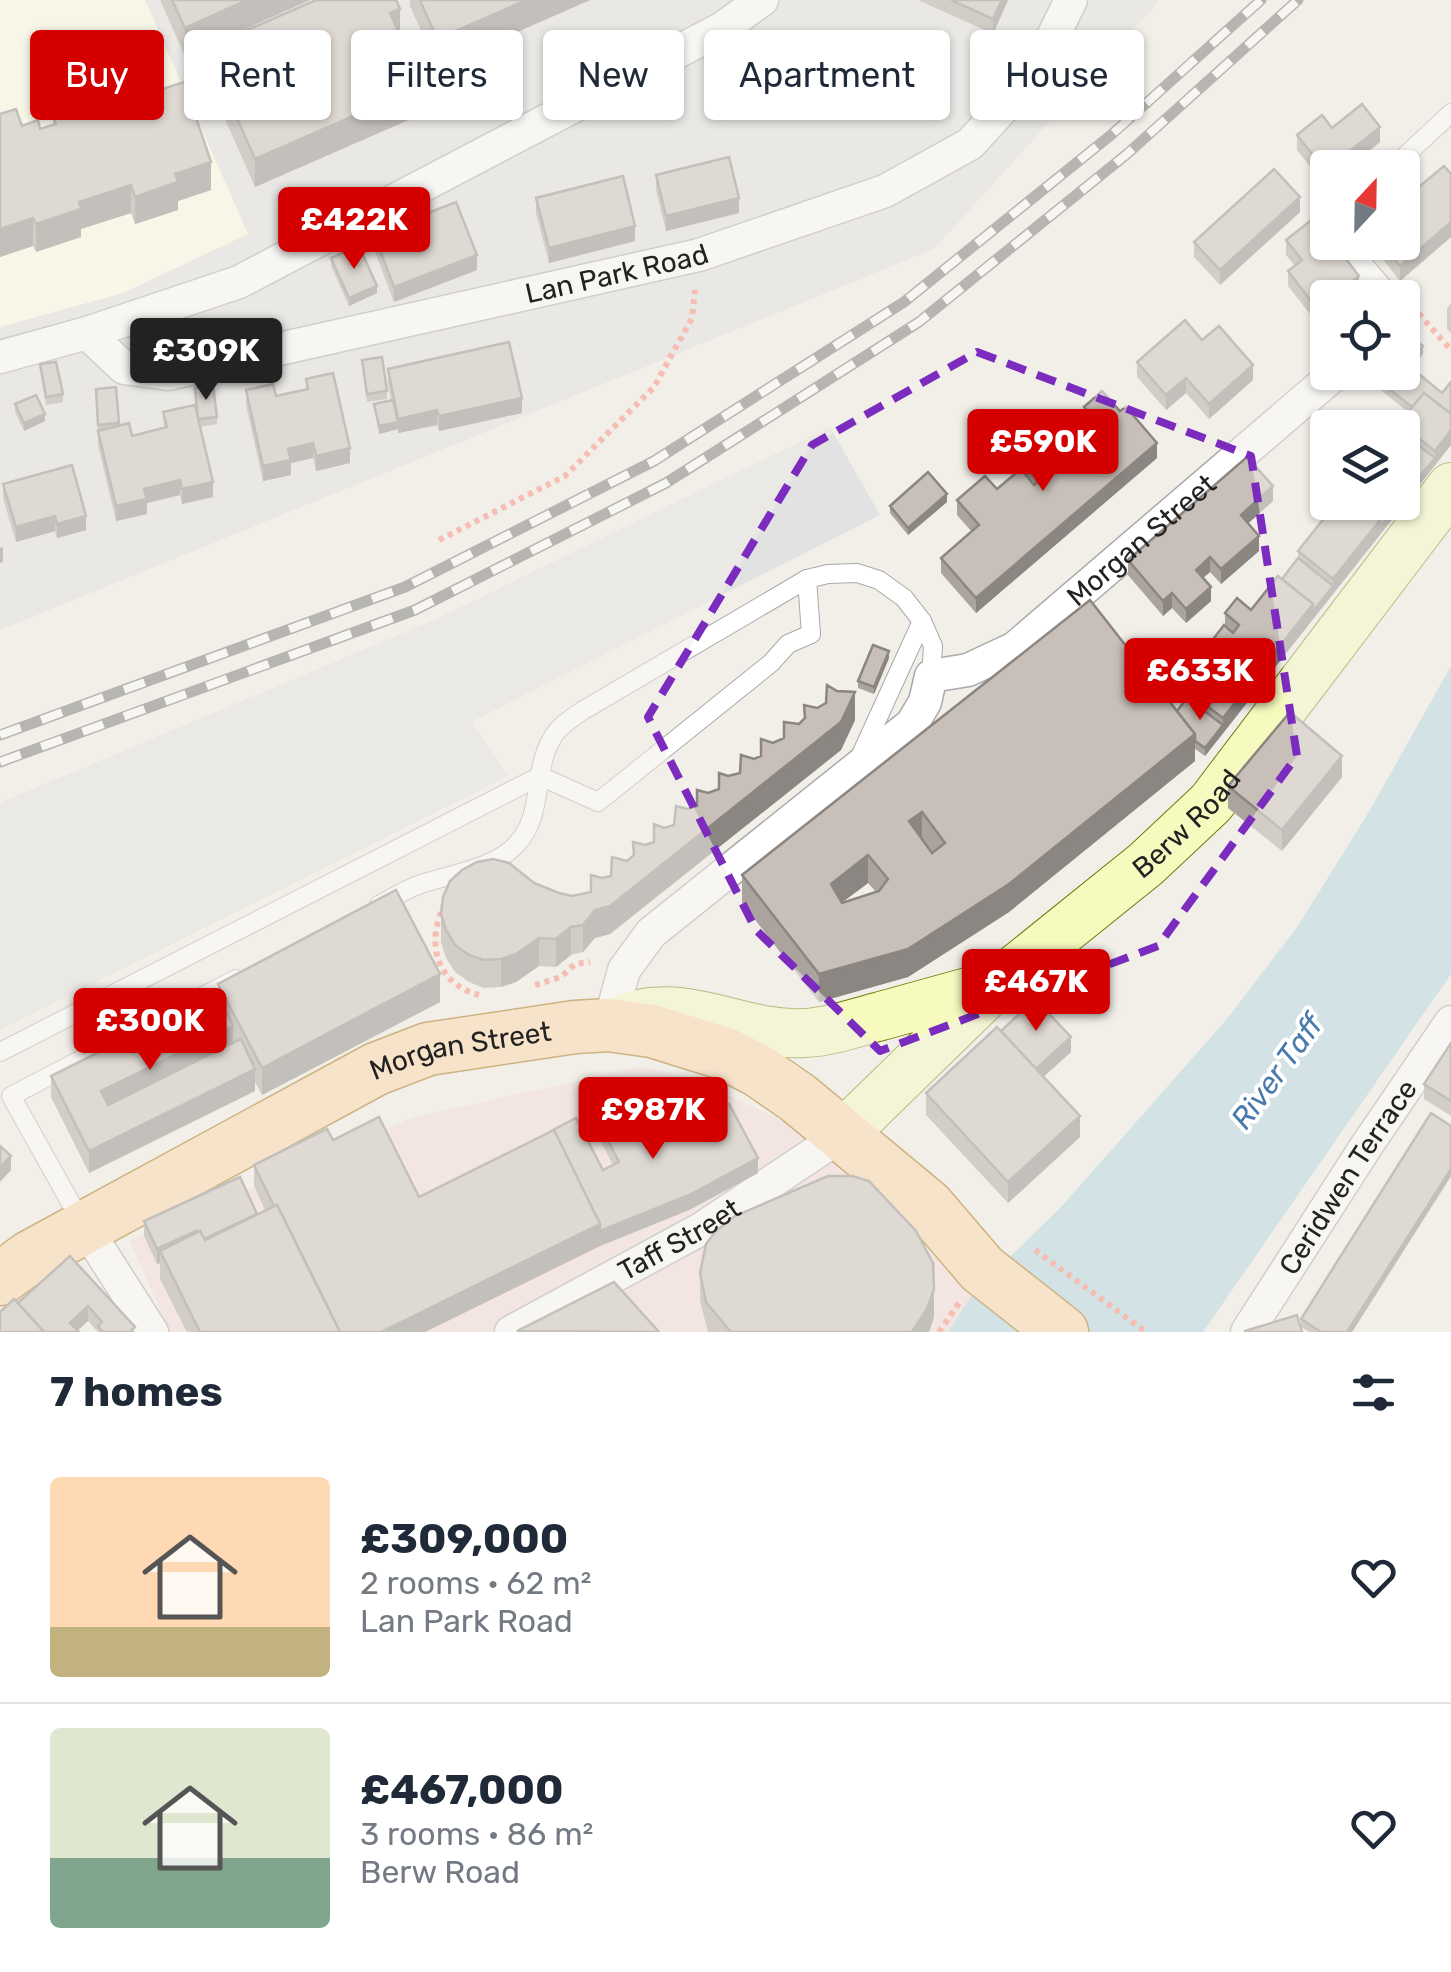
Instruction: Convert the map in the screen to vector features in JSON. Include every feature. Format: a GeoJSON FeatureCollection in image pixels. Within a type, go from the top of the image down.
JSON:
{"type":"FeatureCollection","features":[{"type":"Feature","properties":{"kind":"main road","name":"Berw Road"},"geometry":{"type":"LineString","coordinates":[[842,1136],[997,984],[1146,864],[1211,803],[1451,487]]}},
{"type":"Feature","properties":{"kind":"main road","name":"Berw Road"},"geometry":{"type":"LineString","coordinates":[[609,1025],[639,1011],[670,1010],[734,1022],[766,1033],[808,1033],[997,984]]}},
{"type":"Feature","properties":{"kind":"main road","name":"Morgan Street"},"geometry":{"type":"LineString","coordinates":[[0,1280],[30,1257],[260,1130],[394,1062],[428,1049],[574,1026],[609,1025],[665,1035],[726,1054],[759,1071],[798,1098],[928,1206],[986,1273],[1062,1332]]}},
{"type":"Feature","properties":{"kind":"street"},"geometry":{"type":"LineString","coordinates":[[0,357],[87,333],[239,282],[721,29],[762,0]]}},
{"type":"Feature","properties":{"kind":"street","name":"Lan Park Road"},"geometry":{"type":"LineString","coordinates":[[87,333],[124,368],[168,374],[699,256],[885,192],[970,144],[1034,73],[1070,0]]}},
{"type":"Feature","properties":{"kind":"street"},"geometry":{"type":"LineString","coordinates":[[1350,260],[1368,280]]}},
{"type":"Feature","properties":{"kind":"street","name":"Morgan Street"},"geometry":{"type":"LineString","coordinates":[[931,676],[968,670],[1015,648],[1316,390]]}},
{"type":"Feature","properties":{"kind":"street"},"geometry":{"type":"LineString","coordinates":[[609,1025],[624,970],[651,933],[912,724],[926,702],[931,676]]}},
{"type":"Feature","properties":{"kind":"street","name":"Ceridwen Terrace"},"geometry":{"type":"LineString","coordinates":[[1247,1332],[1451,1022]]}},
{"type":"Feature","properties":{"kind":"street","name":"Taff Street"},"geometry":{"type":"LineString","coordinates":[[511,1332],[701,1229],[842,1136]]}},
{"type":"Feature","properties":{"kind":"street"},"geometry":{"type":"LineString","coordinates":[[85,1227],[152,1332]]}},
{"type":"Feature","properties":{"kind":"lane"},"geometry":{"type":"LineString","coordinates":[[1411,150],[1451,112]]}},
{"type":"Feature","properties":{"kind":"lane"},"geometry":{"type":"LineString","coordinates":[[364,913],[416,886],[512,850],[528,832],[546,753],[558,730],[582,711],[806,579],[856,572],[879,580],[904,598],[922,621],[933,646],[931,676]]}},
{"type":"Feature","properties":{"kind":"lane"},"geometry":{"type":"LineString","coordinates":[[540,776],[598,802],[771,663],[788,644],[811,634],[806,579]]}},
{"type":"Feature","properties":{"kind":"lane"},"geometry":{"type":"LineString","coordinates":[[853,773],[922,621]]}},
{"type":"Feature","properties":{"kind":"lane"},"geometry":{"type":"LineString","coordinates":[[0,1052],[540,776]]}},
{"type":"Feature","properties":{"kind":"lane"},"geometry":{"type":"LineString","coordinates":[[85,1227],[10,1096],[258,968]]}},
{"type":"Feature","properties":{"kind":"path"},"geometry":{"type":"LineString","coordinates":[[439,540],[565,476],[654,387],[692,318],[699,256]]}},
{"type":"Feature","properties":{"kind":"path"},"geometry":{"type":"LineString","coordinates":[[1420,315],[1451,350]]}},
{"type":"Feature","properties":{"kind":"path"},"geometry":{"type":"LineString","coordinates":[[456,874],[436,927],[436,960],[456,985],[484,996]]}},
{"type":"Feature","properties":{"kind":"path"},"geometry":{"type":"LineString","coordinates":[[523,990],[561,976],[575,964],[632,958]]}},
{"type":"Feature","properties":{"kind":"path"},"geometry":{"type":"LineString","coordinates":[[1033,1248],[1146,1332]]}},
{"type":"Feature","properties":{"kind":"highlighted area"},"geometry":{"type":"Polygon","coordinates":[[[977,352],[1251,456],[1297,756],[1158,946],[880,1051],[756,930],[648,717],[812,445],[977,352]]]}},
{"type":"Feature","properties":{"kind":"shaded area"},"geometry":{"type":"Polygon","coordinates":[[[0,0],[1160,0],[1133,30],[970,30],[970,120],[1051,120],[934,249],[0,630],[0,0]]]}},
{"type":"Feature","properties":{"kind":"shaded area"},"geometry":{"type":"Polygon","coordinates":[[[0,0],[145,0],[158,30],[30,30],[30,120],[164,120],[164,43],[184,89],[184,120],[198,120],[248,234],[123,293],[0,327],[0,0]]]}},
{"type":"Feature","properties":{"kind":"shaded area"},"geometry":{"type":"Polygon","coordinates":[[[830,427],[880,515],[471,722],[508,776],[0,1030],[0,803],[434,620],[830,427]]]}},
{"type":"Feature","properties":{"kind":"shaded area"},"geometry":{"type":"Polygon","coordinates":[[[644,1066],[704,1084],[783,1121],[840,1166],[973,1293],[948,1332],[146,1332],[162,1313],[129,1240],[414,1117],[644,1066]]]}},
{"type":"Feature","properties":{"kind":"water","name":"River Taff"},"geometry":{"type":"Polygon","coordinates":[[[1451,666],[1451,974],[1203,1332],[948,1332],[973,1293],[1062,1206],[1227,1019],[1298,926],[1370,810],[1451,666]]]}},
{"type":"Feature","properties":{"kind":"building"},"geometry":{"type":"Polygon","coordinates":[[[172,0],[247,0],[185,28],[172,0]]]}},
{"type":"Feature","properties":{"kind":"building"},"geometry":{"type":"Polygon","coordinates":[[[316,0],[396,0],[400,9],[390,13],[397,30],[351,30],[351,117],[255,159],[238,120],[331,120],[331,30],[247,30],[316,0]]]}},
{"type":"Feature","properties":{"kind":"building"},"geometry":{"type":"Polygon","coordinates":[[[420,0],[527,0],[458,30],[433,30],[420,0]]]}},
{"type":"Feature","properties":{"kind":"building"},"geometry":{"type":"Polygon","coordinates":[[[951,0],[1002,0],[993,19],[951,0]]]}},
{"type":"Feature","properties":{"kind":"building"},"geometry":{"type":"Polygon","coordinates":[[[184,82],[184,120],[197,120],[211,162],[175,174],[178,182],[135,197],[131,185],[79,202],[81,209],[36,224],[33,218],[0,229],[0,114],[16,109],[22,126],[38,120],[40,129],[56,124],[55,120],[164,120],[164,89],[184,82]]]}},
{"type":"Feature","properties":{"kind":"building"},"geometry":{"type":"Polygon","coordinates":[[[1362,104],[1380,127],[1351,150],[1310,151],[1297,135],[1322,115],[1332,128],[1362,104]]]}},
{"type":"Feature","properties":{"kind":"building"},"geometry":{"type":"Polygon","coordinates":[[[729,157],[739,198],[666,216],[656,175],[729,157]]]}},
{"type":"Feature","properties":{"kind":"building"},"geometry":{"type":"Polygon","coordinates":[[[1444,166],[1451,174],[1451,222],[1420,249],[1420,186],[1444,166]]]}},
{"type":"Feature","properties":{"kind":"building"},"geometry":{"type":"Polygon","coordinates":[[[1274,169],[1300,197],[1220,270],[1194,242],[1274,169]]]}},
{"type":"Feature","properties":{"kind":"building"},"geometry":{"type":"Polygon","coordinates":[[[623,176],[635,226],[549,248],[536,198],[623,176]]]}},
{"type":"Feature","properties":{"kind":"building"},"geometry":{"type":"Polygon","coordinates":[[[456,202],[477,255],[394,287],[374,234],[456,202]]]}},
{"type":"Feature","properties":{"kind":"building"},"geometry":{"type":"Polygon","coordinates":[[[1310,221],[1310,260],[1347,260],[1359,276],[1354,280],[1310,280],[1310,300],[1288,271],[1302,260],[1286,240],[1310,221]]]}},
{"type":"Feature","properties":{"kind":"building"},"geometry":{"type":"Polygon","coordinates":[[[359,246],[377,286],[349,298],[331,258],[359,246]]]}},
{"type":"Feature","properties":{"kind":"building"},"geometry":{"type":"Polygon","coordinates":[[[1185,320],[1202,340],[1219,326],[1253,365],[1209,404],[1186,378],[1166,395],[1137,362],[1185,320]]]}},
{"type":"Feature","properties":{"kind":"building"},"geometry":{"type":"Polygon","coordinates":[[[509,342],[522,398],[439,416],[437,410],[398,419],[388,369],[509,342]]]}},
{"type":"Feature","properties":{"kind":"building"},"geometry":{"type":"Polygon","coordinates":[[[382,357],[387,391],[367,394],[362,360],[382,357]]]}},
{"type":"Feature","properties":{"kind":"building"},"geometry":{"type":"Polygon","coordinates":[[[56,362],[63,394],[46,397],[40,364],[56,362]]]}},
{"type":"Feature","properties":{"kind":"building"},"geometry":{"type":"Polygon","coordinates":[[[333,373],[350,448],[316,456],[313,443],[288,449],[291,460],[263,466],[246,390],[273,384],[276,396],[308,389],[306,379],[333,373]]]}},
{"type":"Feature","properties":{"kind":"building"},"geometry":{"type":"Polygon","coordinates":[[[1420,375],[1442,393],[1451,382],[1451,414],[1424,393],[1412,407],[1391,390],[1420,390],[1420,375]]]}},
{"type":"Feature","properties":{"kind":"building"},"geometry":{"type":"Polygon","coordinates":[[[213,386],[217,417],[198,419],[195,388],[213,386]]]}},
{"type":"Feature","properties":{"kind":"building"},"geometry":{"type":"Polygon","coordinates":[[[116,387],[119,423],[98,425],[96,389],[116,387]]]}},
{"type":"Feature","properties":{"kind":"building"},"geometry":{"type":"Polygon","coordinates":[[[1102,391],[1120,411],[1126,407],[1157,443],[976,598],[941,558],[979,525],[957,500],[985,476],[997,489],[1021,469],[1034,485],[1042,478],[1014,445],[1035,426],[1064,459],[1101,428],[1084,407],[1102,391]]]}},
{"type":"Feature","properties":{"kind":"building"},"geometry":{"type":"Polygon","coordinates":[[[1424,393],[1451,414],[1451,430],[1435,451],[1420,439],[1420,410],[1410,410],[1424,393]]]}},
{"type":"Feature","properties":{"kind":"building"},"geometry":{"type":"Polygon","coordinates":[[[36,395],[45,414],[24,423],[15,404],[36,395]]]}},
{"type":"Feature","properties":{"kind":"building"},"geometry":{"type":"Polygon","coordinates":[[[393,400],[398,422],[379,426],[374,404],[393,400]]]}},
{"type":"Feature","properties":{"kind":"building"},"geometry":{"type":"Polygon","coordinates":[[[195,405],[213,482],[182,489],[180,480],[144,489],[147,499],[116,506],[98,431],[129,423],[132,436],[167,427],[163,412],[195,405]]]}},
{"type":"Feature","properties":{"kind":"building"},"geometry":{"type":"Polygon","coordinates":[[[1420,447],[1435,458],[1420,476],[1420,447]]]}},
{"type":"Feature","properties":{"kind":"building"},"geometry":{"type":"Polygon","coordinates":[[[1247,457],[1273,486],[1241,515],[1259,536],[1221,569],[1210,557],[1196,570],[1211,587],[1186,609],[1172,593],[1163,601],[1128,560],[1247,457]]]}},
{"type":"Feature","properties":{"kind":"building"},"geometry":{"type":"Polygon","coordinates":[[[72,465],[86,516],[57,524],[55,516],[16,527],[3,484],[72,465]]]}},
{"type":"Feature","properties":{"kind":"building"},"geometry":{"type":"Polygon","coordinates":[[[928,472],[947,494],[908,528],[890,506],[928,472]]]}},
{"type":"Feature","properties":{"kind":"building"},"geometry":{"type":"Polygon","coordinates":[[[1323,520],[1380,520],[1333,579],[1298,551],[1323,520]]]}},
{"type":"Feature","properties":{"kind":"building"},"geometry":{"type":"Polygon","coordinates":[[[1298,558],[1333,586],[1313,611],[1313,604],[1282,579],[1298,558]]]}},
{"type":"Feature","properties":{"kind":"building"},"geometry":{"type":"Polygon","coordinates":[[[1278,576],[1313,604],[1223,718],[1187,691],[1216,655],[1207,647],[1224,625],[1233,633],[1239,625],[1225,613],[1237,598],[1251,610],[1278,576]]]}},
{"type":"Feature","properties":{"kind":"building"},"geometry":{"type":"Polygon","coordinates":[[[1090,600],[1195,734],[1009,884],[908,949],[819,974],[742,875],[1090,600]],[[922,812],[909,821],[932,853],[945,843],[922,812]],[[868,855],[831,884],[842,903],[879,891],[888,879],[868,855]]]}},
{"type":"Feature","properties":{"kind":"building"},"geometry":{"type":"Polygon","coordinates":[[[873,645],[889,651],[874,687],[858,681],[873,645]]]}},
{"type":"Feature","properties":{"kind":"building"},"geometry":{"type":"Polygon","coordinates":[[[827,685],[837,691],[855,692],[841,722],[610,906],[595,910],[583,925],[571,927],[556,939],[539,938],[501,959],[484,960],[455,945],[441,914],[450,881],[462,870],[493,859],[509,863],[534,883],[559,893],[572,896],[591,892],[591,875],[611,876],[612,857],[627,861],[634,855],[633,842],[654,842],[654,824],[664,828],[674,825],[676,806],[697,806],[697,790],[708,793],[719,789],[719,773],[740,773],[741,755],[754,759],[761,756],[761,739],[773,743],[784,738],[784,722],[799,724],[805,718],[804,705],[817,708],[826,703],[827,685]]]}},
{"type":"Feature","properties":{"kind":"building"},"geometry":{"type":"Polygon","coordinates":[[[1187,698],[1223,725],[1205,748],[1195,741],[1195,734],[1177,711],[1187,698]]]}},
{"type":"Feature","properties":{"kind":"building"},"geometry":{"type":"Polygon","coordinates":[[[1290,712],[1342,756],[1282,830],[1228,786],[1290,712]]]}},
{"type":"Feature","properties":{"kind":"building"},"geometry":{"type":"Polygon","coordinates":[[[396,890],[440,974],[262,1068],[218,984],[396,890]]]}},
{"type":"Feature","properties":{"kind":"building"},"geometry":{"type":"Polygon","coordinates":[[[217,993],[233,1026],[101,1091],[108,1105],[241,1039],[255,1069],[89,1151],[51,1076],[217,993]]]}},
{"type":"Feature","properties":{"kind":"building"},"geometry":{"type":"Polygon","coordinates":[[[1035,999],[1071,1037],[1036,1069],[1001,1031],[1035,999]]]}},
{"type":"Feature","properties":{"kind":"building"},"geometry":{"type":"Polygon","coordinates":[[[997,1027],[1080,1116],[1008,1182],[926,1093],[997,1027]]]}},
{"type":"Feature","properties":{"kind":"building"},"geometry":{"type":"Polygon","coordinates":[[[1451,1043],[1451,1101],[1424,1084],[1451,1043]]]}},
{"type":"Feature","properties":{"kind":"building"},"geometry":{"type":"Polygon","coordinates":[[[627,1101],[651,1147],[729,1104],[758,1158],[689,1195],[600,1231],[553,1130],[576,1118],[603,1170],[619,1162],[596,1117],[627,1101]]]}},
{"type":"Feature","properties":{"kind":"building"},"geometry":{"type":"Polygon","coordinates":[[[1431,1113],[1451,1126],[1451,1169],[1347,1332],[1321,1332],[1301,1319],[1431,1113]]]}},
{"type":"Feature","properties":{"kind":"building"},"geometry":{"type":"Polygon","coordinates":[[[379,1117],[419,1197],[554,1130],[600,1224],[381,1332],[340,1332],[254,1165],[327,1129],[333,1140],[379,1117]]]}},
{"type":"Feature","properties":{"kind":"building"},"geometry":{"type":"Polygon","coordinates":[[[0,1146],[11,1156],[0,1167],[0,1146]]]}},
{"type":"Feature","properties":{"kind":"building"},"geometry":{"type":"Polygon","coordinates":[[[828,1176],[869,1181],[916,1231],[933,1263],[934,1289],[927,1309],[912,1332],[731,1332],[706,1302],[700,1273],[706,1244],[735,1216],[828,1176]]]}},
{"type":"Feature","properties":{"kind":"building"},"geometry":{"type":"Polygon","coordinates":[[[240,1177],[257,1214],[204,1239],[196,1231],[157,1249],[144,1221],[240,1177]]]}},
{"type":"Feature","properties":{"kind":"building"},"geometry":{"type":"Polygon","coordinates":[[[277,1205],[340,1332],[200,1332],[160,1251],[200,1231],[205,1240],[277,1205]]]}},
{"type":"Feature","properties":{"kind":"building"},"geometry":{"type":"Polygon","coordinates":[[[70,1256],[135,1327],[130,1332],[103,1332],[98,1326],[102,1322],[88,1306],[70,1323],[79,1332],[44,1332],[18,1303],[70,1256]]]}},
{"type":"Feature","properties":{"kind":"building"},"geometry":{"type":"Polygon","coordinates":[[[614,1282],[659,1332],[517,1331],[614,1282]]]}},
{"type":"Feature","properties":{"kind":"building"},"geometry":{"type":"Polygon","coordinates":[[[14,1299],[44,1332],[0,1332],[0,1312],[14,1299]]]}},
{"type":"Feature","properties":{"kind":"building"},"geometry":{"type":"Polygon","coordinates":[[[1297,1315],[1302,1332],[1245,1332],[1245,1331],[1297,1315]]]}},
{"type":"Feature","properties":{"kind":"railway"},"geometry":{"type":"LineString","coordinates":[[0,735],[405,587],[654,461],[904,302],[1111,135],[1261,0]]}},
{"type":"Feature","properties":{"kind":"railway"},"geometry":{"type":"LineString","coordinates":[[0,762],[415,610],[666,483],[919,322],[1127,154],[1298,0]]}}]}
